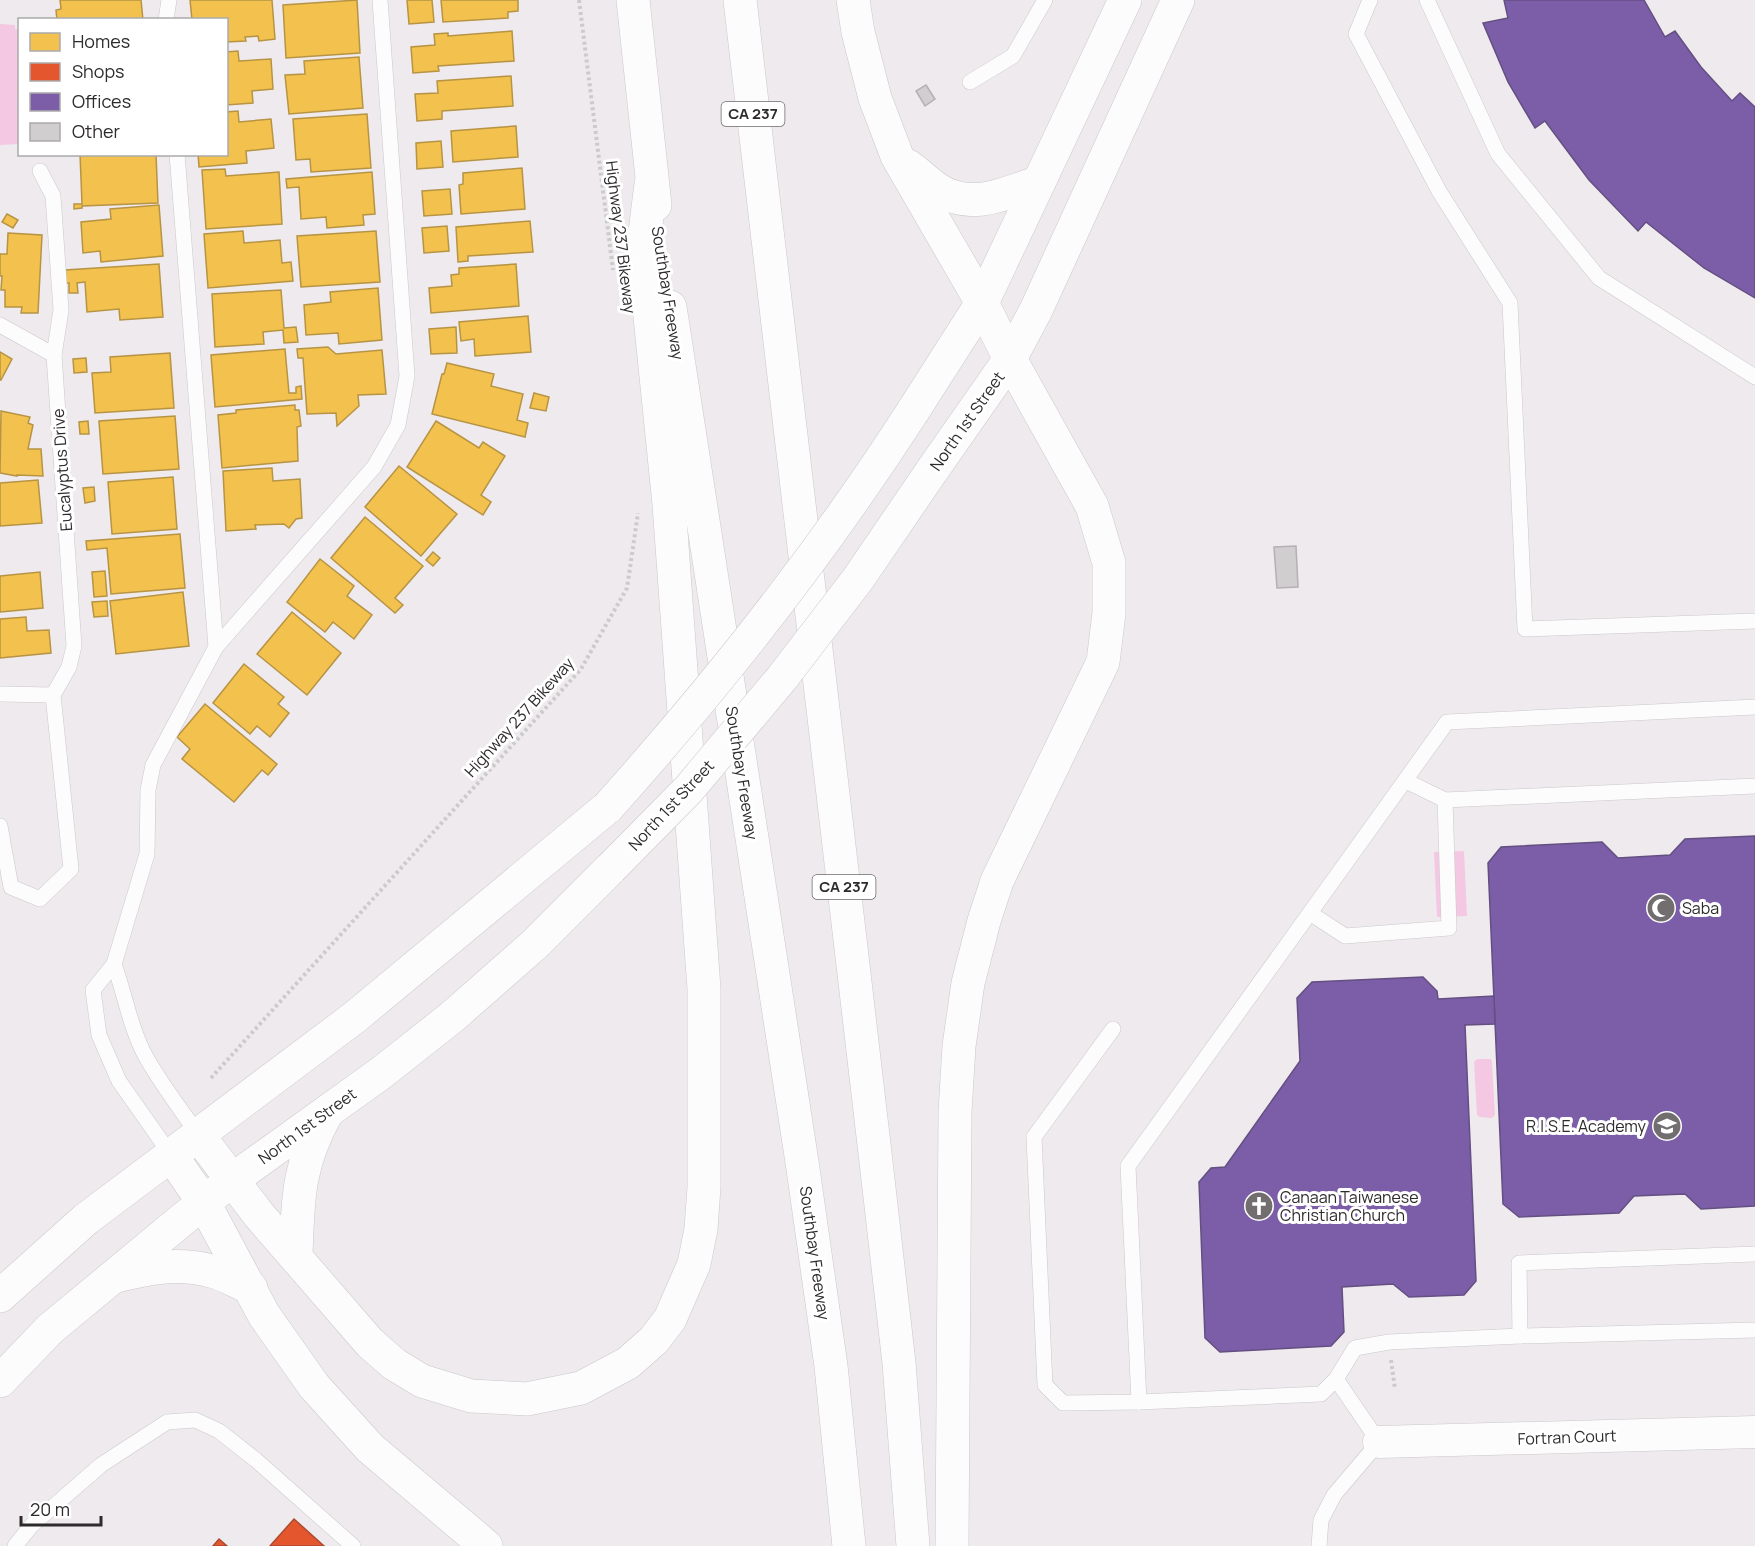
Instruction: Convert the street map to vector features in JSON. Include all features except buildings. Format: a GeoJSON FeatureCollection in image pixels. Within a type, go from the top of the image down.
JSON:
{"type":"FeatureCollection","features":[{"type":"Feature","properties":{"kind":"main road","name":"Southbay Freeway"},"geometry":{"type":"LineString","coordinates":[[633,0],[651,184],[805,1185],[831,1366],[849,1546]]}},
{"type":"Feature","properties":{"kind":"main road","name":"CA 237"},"geometry":{"type":"LineString","coordinates":[[740,0],[877,1165],[899,1364],[913,1546]]}},
{"type":"Feature","properties":{"kind":"main road"},"geometry":{"type":"LineString","coordinates":[[853,0],[858,32],[875,98],[897,156],[982,303],[1010,359],[1092,506],[1109,564],[1109,613],[1103,662],[997,881],[968,983],[959,1046],[955,1112],[952,1546]]}},
{"type":"Feature","properties":{"kind":"main road"},"geometry":{"type":"LineString","coordinates":[[0,1296],[86,1219],[355,1017],[608,807],[667,741],[815,556],[913,411],[982,303],[1125,0]]}},
{"type":"Feature","properties":{"kind":"main road","name":"North 1st Street"},"geometry":{"type":"LineString","coordinates":[[0,1381],[50,1329],[232,1180],[381,1073],[492,982],[535,944],[688,790],[782,678],[858,579],[1010,359],[1036,310],[1178,0]]}},
{"type":"Feature","properties":{"kind":"main road"},"geometry":{"type":"LineString","coordinates":[[897,156],[937,189],[954,198],[972,201],[992,199],[1039,182]]}},
{"type":"Feature","properties":{"kind":"main road"},"geometry":{"type":"LineString","coordinates":[[198,1134],[260,1215],[370,1343],[394,1364],[422,1381],[471,1396],[527,1400],[580,1388],[628,1363],[654,1340],[670,1319],[694,1264],[701,1229],[705,1187],[704,989],[669,504],[643,248],[651,184]]}},
{"type":"Feature","properties":{"kind":"main road"},"geometry":{"type":"LineString","coordinates":[[296,1255],[301,1174],[315,1134],[327,1112]]}},
{"type":"Feature","properties":{"kind":"main road"},"geometry":{"type":"LineString","coordinates":[[171,1155],[204,1203],[264,1315],[314,1386],[370,1448],[486,1546]]}},
{"type":"Feature","properties":{"kind":"main road"},"geometry":{"type":"LineString","coordinates":[[113,1277],[144,1268],[170,1266],[212,1271],[250,1288]]}},
{"type":"Feature","properties":{"kind":"street","name":"Fortran Court"},"geometry":{"type":"LineString","coordinates":[[1379,1442],[1755,1432]]}},
{"type":"Feature","properties":{"kind":"lane"},"geometry":{"type":"LineString","coordinates":[[166,18],[169,0]]}},
{"type":"Feature","properties":{"kind":"lane"},"geometry":{"type":"LineString","coordinates":[[171,1155],[119,1081],[99,1035],[93,990],[114,964],[147,854],[148,790],[153,765],[216,647],[374,467],[398,425],[407,376],[380,0]]}},
{"type":"Feature","properties":{"kind":"lane"},"geometry":{"type":"LineString","coordinates":[[970,82],[1013,56],[1046,0]]}},
{"type":"Feature","properties":{"kind":"lane"},"geometry":{"type":"LineString","coordinates":[[1370,0],[1356,34],[1439,191],[1510,303],[1525,629],[1755,621]]}},
{"type":"Feature","properties":{"kind":"lane"},"geometry":{"type":"LineString","coordinates":[[1426,0],[1498,154],[1599,278],[1755,377]]}},
{"type":"Feature","properties":{"kind":"lane"},"geometry":{"type":"LineString","coordinates":[[177,156],[216,647]]}},
{"type":"Feature","properties":{"kind":"lane","name":"Eucalyptus Drive"},"geometry":{"type":"LineString","coordinates":[[40,171],[53,196],[54,208],[61,310],[54,355],[74,646],[69,667],[53,694]]}},
{"type":"Feature","properties":{"kind":"lane"},"geometry":{"type":"LineString","coordinates":[[0,325],[54,355]]}},
{"type":"Feature","properties":{"kind":"lane"},"geometry":{"type":"LineString","coordinates":[[0,694],[53,694],[71,869],[40,899],[11,887],[0,826]]}},
{"type":"Feature","properties":{"kind":"lane"},"geometry":{"type":"LineString","coordinates":[[1139,1402],[1128,1166],[1447,722],[1755,707]]}},
{"type":"Feature","properties":{"kind":"lane"},"geometry":{"type":"LineString","coordinates":[[1406,781],[1445,800],[1755,786]]}},
{"type":"Feature","properties":{"kind":"lane"},"geometry":{"type":"LineString","coordinates":[[1310,913],[1345,936],[1449,928],[1445,800]]}},
{"type":"Feature","properties":{"kind":"lane"},"geometry":{"type":"LineString","coordinates":[[114,964],[132,1025],[145,1056],[198,1134]]}},
{"type":"Feature","properties":{"kind":"lane"},"geometry":{"type":"LineString","coordinates":[[1113,1029],[1034,1137],[1045,1385],[1063,1403],[1321,1394],[1336,1379],[1355,1348],[1389,1342],[1755,1330]]}},
{"type":"Feature","properties":{"kind":"lane"},"geometry":{"type":"LineString","coordinates":[[1520,1336],[1519,1263],[1755,1254]]}},
{"type":"Feature","properties":{"kind":"lane"},"geometry":{"type":"LineString","coordinates":[[1319,1546],[1321,1520],[1334,1495],[1379,1442],[1336,1379]]}},
{"type":"Feature","properties":{"kind":"lane"},"geometry":{"type":"LineString","coordinates":[[15,1546],[31,1526],[101,1465],[167,1422],[195,1420],[219,1431],[256,1460],[353,1546]]}},
{"type":"Feature","properties":{"kind":"path","name":"Highway 237 Bikeway"},"geometry":{"type":"LineString","coordinates":[[579,0],[614,282]]}},
{"type":"Feature","properties":{"kind":"path","name":"Highway 237 Bikeway"},"geometry":{"type":"LineString","coordinates":[[211,1078],[581,669],[627,588],[639,505]]}},
{"type":"Feature","properties":{"kind":"path"},"geometry":{"type":"LineString","coordinates":[[1389,1342],[1395,1389]]}},
{"type":"Feature","properties":{"kind":"shaded area"},"geometry":{"type":"Polygon","coordinates":[[[0,24],[15,25],[15,29],[18,29],[18,144],[0,145],[0,24]]]}},
{"type":"Feature","properties":{"kind":"shaded area"},"geometry":{"type":"Polygon","coordinates":[[[1464,851],[1467,916],[1437,917],[1434,852],[1464,851]]]}},
{"type":"Feature","properties":{"kind":"shaded area"},"geometry":{"type":"Polygon","coordinates":[[[1477,1059],[1491,1059],[1492,1062],[1495,1115],[1492,1118],[1477,1115],[1474,1062],[1477,1059]]]}},
{"type":"Feature","properties":{"kind":"place","name":"Saba"},"geometry":{"type":"Point","coordinates":[1661,908]}},
{"type":"Feature","properties":{"kind":"place","name":"R.I.S.E. Academy"},"geometry":{"type":"Point","coordinates":[1667,1126]}},
{"type":"Feature","properties":{"kind":"place","name":"Canaan Taiwanese Christian Church"},"geometry":{"type":"Point","coordinates":[1259,1206]}}]}
